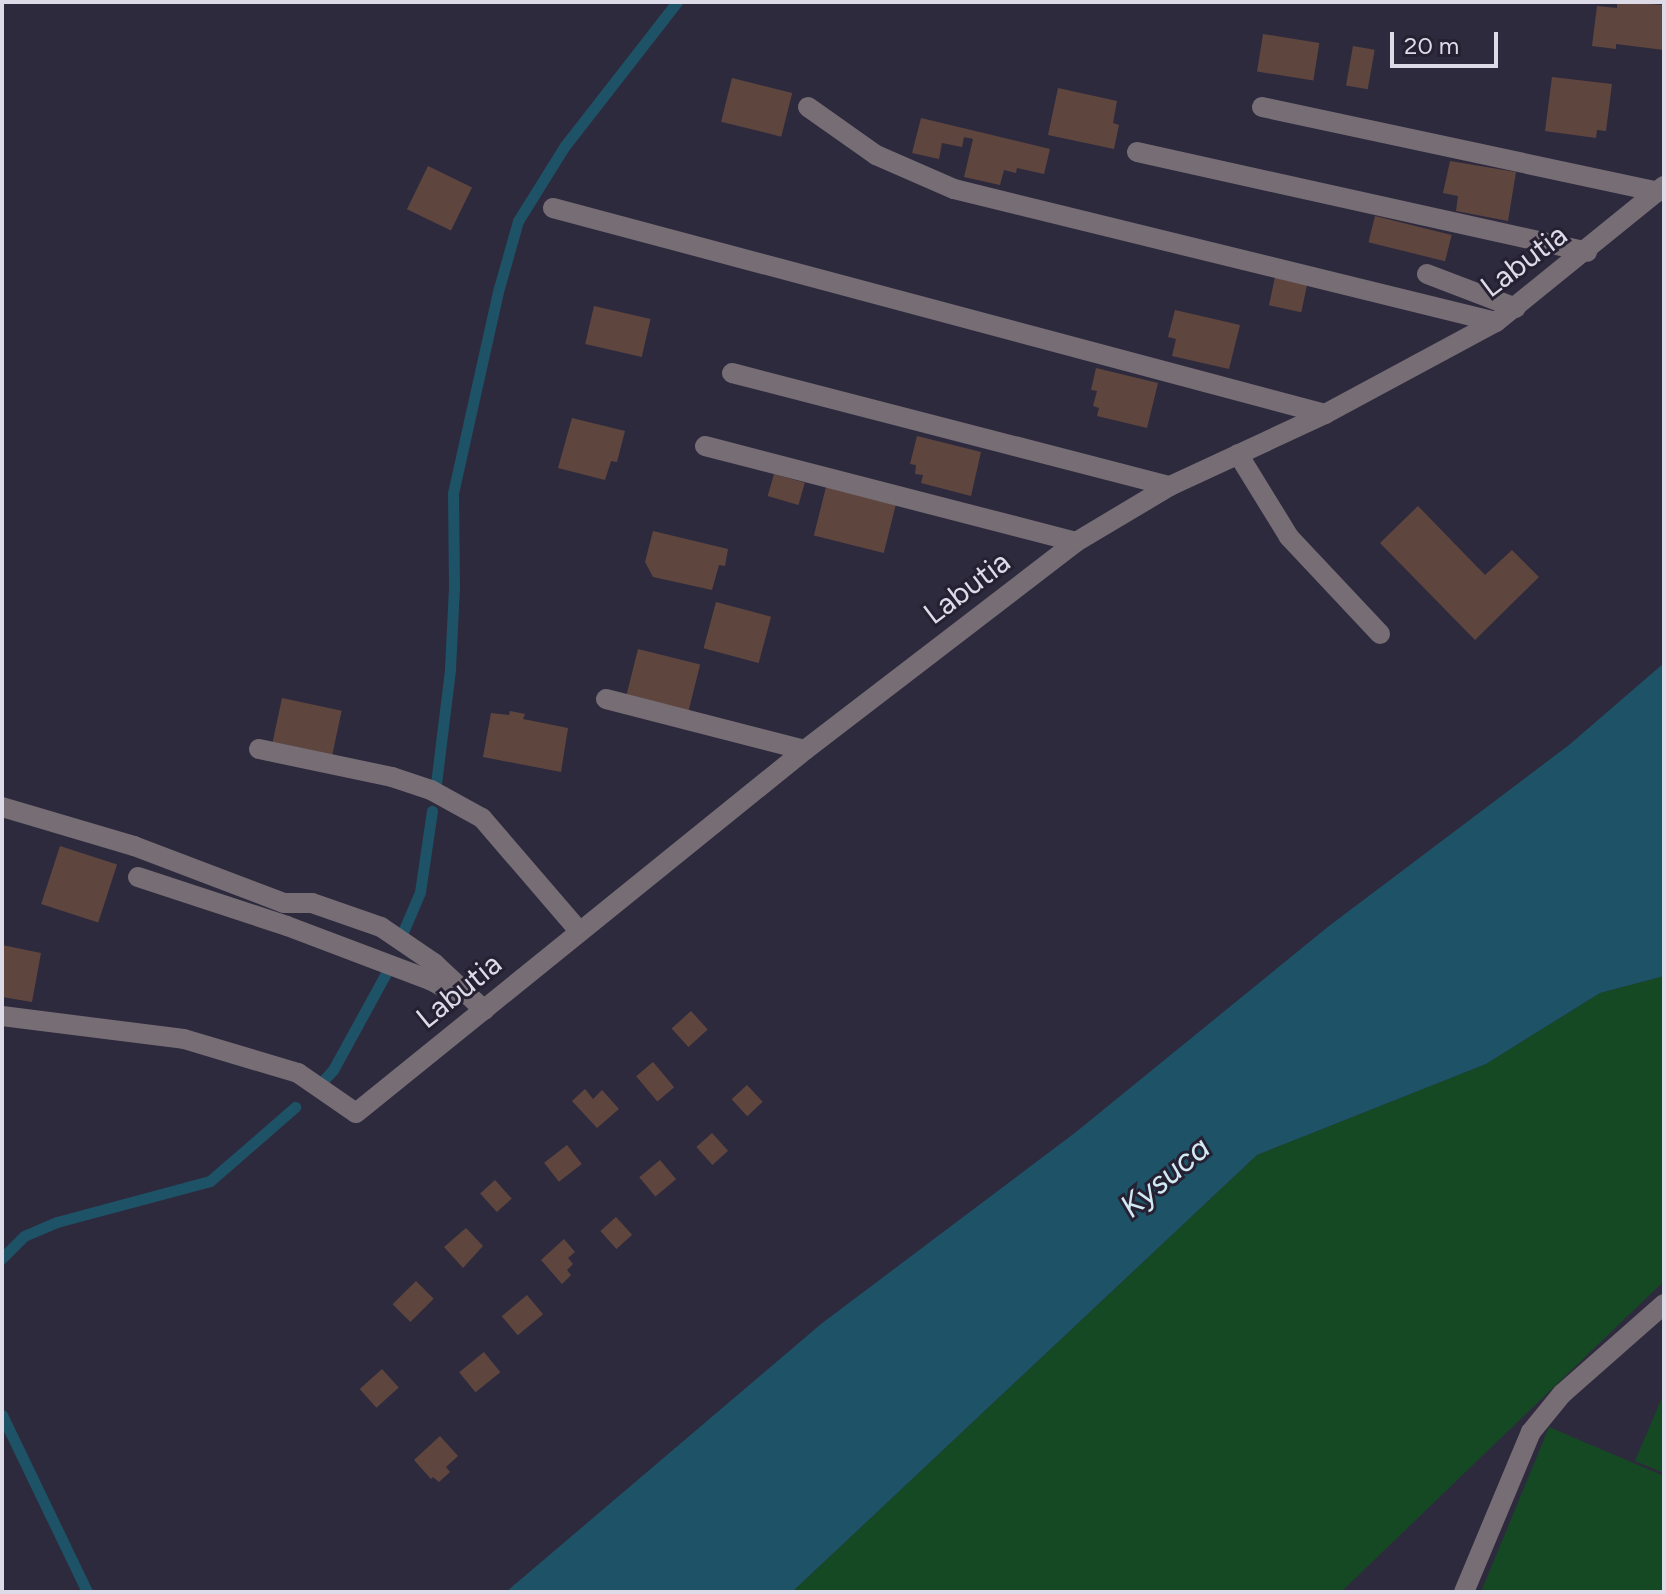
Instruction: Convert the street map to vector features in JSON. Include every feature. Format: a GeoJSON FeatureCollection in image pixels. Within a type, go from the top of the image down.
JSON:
{"type":"FeatureCollection","features":[{"type":"Feature","properties":{"kind":"street"},"geometry":{"type":"LineString","coordinates":[[808,107],[876,155],[954,189],[1496,322]]}},
{"type":"Feature","properties":{"kind":"street"},"geometry":{"type":"LineString","coordinates":[[1262,107],[1661,189]]}},
{"type":"Feature","properties":{"kind":"street"},"geometry":{"type":"LineString","coordinates":[[1137,152],[1587,252]]}},
{"type":"Feature","properties":{"kind":"street","name":"Labutia"},"geometry":{"type":"LineString","coordinates":[[2,1016],[184,1039],[298,1073],[356,1113],[805,750],[1076,542],[1170,486],[1325,414],[1496,322],[1587,252],[1661,189]]}},
{"type":"Feature","properties":{"kind":"street"},"geometry":{"type":"LineString","coordinates":[[553,208],[1325,414]]}},
{"type":"Feature","properties":{"kind":"street"},"geometry":{"type":"LineString","coordinates":[[1427,274],[1516,308]]}},
{"type":"Feature","properties":{"kind":"street"},"geometry":{"type":"LineString","coordinates":[[732,373],[1170,486]]}},
{"type":"Feature","properties":{"kind":"street"},"geometry":{"type":"LineString","coordinates":[[705,446],[1076,542]]}},
{"type":"Feature","properties":{"kind":"street"},"geometry":{"type":"LineString","coordinates":[[1238,454],[1289,537],[1380,634]]}},
{"type":"Feature","properties":{"kind":"street"},"geometry":{"type":"LineString","coordinates":[[606,699],[805,750]]}},
{"type":"Feature","properties":{"kind":"street"},"geometry":{"type":"LineString","coordinates":[[259,749],[392,777],[431,790],[482,818],[580,932]]}},
{"type":"Feature","properties":{"kind":"street"},"geometry":{"type":"LineString","coordinates":[[2,807],[134,846],[284,903],[312,903],[381,927],[434,963],[484,1010]]}},
{"type":"Feature","properties":{"kind":"street"},"geometry":{"type":"LineString","coordinates":[[138,877],[287,926],[430,980],[484,1010]]}},
{"type":"Feature","properties":{"kind":"street"},"geometry":{"type":"LineString","coordinates":[[1464,1592],[1531,1432],[1562,1394],[1664,1304]]}},
{"type":"Feature","properties":{"kind":"green space"},"geometry":{"type":"Polygon","coordinates":[[[1664,976],[1664,1281],[1341,1592],[792,1592],[1257,1155],[1486,1064],[1600,993],[1664,976]]]}},
{"type":"Feature","properties":{"kind":"green space"},"geometry":{"type":"Polygon","coordinates":[[[1664,1393],[1664,1473],[1635,1461],[1664,1393]]]}},
{"type":"Feature","properties":{"kind":"green space"},"geometry":{"type":"Polygon","coordinates":[[[1549,1427],[1664,1476],[1664,1592],[1481,1592],[1549,1427]]]}},
{"type":"Feature","properties":{"kind":"water","name":"Kysuca"},"geometry":{"type":"Polygon","coordinates":[[[1664,663],[1664,976],[1600,993],[1486,1064],[1257,1155],[792,1592],[506,1592],[821,1324],[1076,1132],[1329,926],[1569,745],[1664,663]]]}},
{"type":"Feature","properties":{"kind":"building"},"geometry":{"type":"Polygon","coordinates":[[[1617,2],[1664,5],[1664,50],[1616,44],[1616,49],[1592,46],[1597,6],[1617,8],[1617,2]]]}},
{"type":"Feature","properties":{"kind":"building"},"geometry":{"type":"Polygon","coordinates":[[[1263,34],[1319,43],[1313,80],[1257,72],[1263,34]]]}},
{"type":"Feature","properties":{"kind":"building"},"geometry":{"type":"Polygon","coordinates":[[[1353,46],[1375,50],[1368,89],[1346,85],[1353,46]]]}},
{"type":"Feature","properties":{"kind":"building"},"geometry":{"type":"Polygon","coordinates":[[[1552,77],[1612,84],[1606,131],[1597,130],[1596,138],[1545,131],[1552,77]]]}},
{"type":"Feature","properties":{"kind":"building"},"geometry":{"type":"Polygon","coordinates":[[[732,78],[792,93],[781,137],[721,122],[732,78]]]}},
{"type":"Feature","properties":{"kind":"building"},"geometry":{"type":"Polygon","coordinates":[[[1058,88],[1117,101],[1113,123],[1119,125],[1114,149],[1048,135],[1058,88]]]}},
{"type":"Feature","properties":{"kind":"building"},"geometry":{"type":"Polygon","coordinates":[[[921,118],[1050,149],[1044,174],[1017,168],[1016,173],[1004,170],[1000,185],[964,177],[973,139],[964,137],[962,147],[942,143],[939,159],[912,153],[921,118]]]}},
{"type":"Feature","properties":{"kind":"building"},"geometry":{"type":"Polygon","coordinates":[[[1450,161],[1516,172],[1508,221],[1456,211],[1458,196],[1443,193],[1450,161]]]}},
{"type":"Feature","properties":{"kind":"building"},"geometry":{"type":"Polygon","coordinates":[[[428,166],[472,187],[451,231],[407,209],[428,166]]]}},
{"type":"Feature","properties":{"kind":"building"},"geometry":{"type":"Polygon","coordinates":[[[1375,216],[1452,235],[1445,261],[1368,242],[1375,216]]]}},
{"type":"Feature","properties":{"kind":"building"},"geometry":{"type":"Polygon","coordinates":[[[1275,277],[1307,284],[1301,312],[1269,305],[1275,277]]]}},
{"type":"Feature","properties":{"kind":"building"},"geometry":{"type":"Polygon","coordinates":[[[594,306],[651,319],[642,357],[585,344],[594,306]]]}},
{"type":"Feature","properties":{"kind":"building"},"geometry":{"type":"Polygon","coordinates":[[[1175,310],[1240,325],[1229,369],[1172,356],[1176,339],[1168,337],[1175,310]]]}},
{"type":"Feature","properties":{"kind":"building"},"geometry":{"type":"Polygon","coordinates":[[[1096,368],[1158,383],[1147,428],[1097,416],[1099,408],[1093,406],[1097,391],[1091,390],[1096,368]]]}},
{"type":"Feature","properties":{"kind":"building"},"geometry":{"type":"Polygon","coordinates":[[[572,418],[625,431],[617,462],[611,461],[605,480],[558,468],[572,418]]]}},
{"type":"Feature","properties":{"kind":"building"},"geometry":{"type":"Polygon","coordinates":[[[917,436],[981,452],[971,496],[921,483],[923,475],[915,474],[916,465],[910,464],[917,436]]]}},
{"type":"Feature","properties":{"kind":"building"},"geometry":{"type":"Polygon","coordinates":[[[774,474],[805,483],[798,505],[768,496],[774,474]]]}},
{"type":"Feature","properties":{"kind":"building"},"geometry":{"type":"Polygon","coordinates":[[[826,487],[896,504],[884,553],[814,536],[826,487]]]}},
{"type":"Feature","properties":{"kind":"building"},"geometry":{"type":"Polygon","coordinates":[[[1418,506],[1485,575],[1512,550],[1539,577],[1475,640],[1380,543],[1418,506]]]}},
{"type":"Feature","properties":{"kind":"building"},"geometry":{"type":"Polygon","coordinates":[[[653,531],[728,549],[725,566],[719,565],[712,590],[653,577],[645,562],[653,531]]]}},
{"type":"Feature","properties":{"kind":"building"},"geometry":{"type":"Polygon","coordinates":[[[716,602],[771,617],[759,663],[704,648],[716,602]]]}},
{"type":"Feature","properties":{"kind":"building"},"geometry":{"type":"Polygon","coordinates":[[[638,649],[700,664],[688,712],[626,697],[638,649]]]}},
{"type":"Feature","properties":{"kind":"building"},"geometry":{"type":"Polygon","coordinates":[[[282,698],[342,711],[332,755],[273,742],[282,698]]]}},
{"type":"Feature","properties":{"kind":"building"},"geometry":{"type":"Polygon","coordinates":[[[510,711],[525,714],[523,719],[568,728],[561,772],[483,757],[491,713],[509,715],[510,711]]]}},
{"type":"Feature","properties":{"kind":"building"},"geometry":{"type":"Polygon","coordinates":[[[60,846],[117,865],[98,923],[41,904],[60,846]]]}},
{"type":"Feature","properties":{"kind":"building"},"geometry":{"type":"Polygon","coordinates":[[[2,945],[41,953],[32,1002],[2,997],[2,945]]]}},
{"type":"Feature","properties":{"kind":"building"},"geometry":{"type":"Polygon","coordinates":[[[691,1011],[708,1030],[688,1047],[672,1028],[691,1011]]]}},
{"type":"Feature","properties":{"kind":"building"},"geometry":{"type":"Polygon","coordinates":[[[653,1062],[674,1087],[657,1101],[636,1076],[653,1062]]]}},
{"type":"Feature","properties":{"kind":"building"},"geometry":{"type":"Polygon","coordinates":[[[747,1085],[763,1102],[747,1116],[732,1099],[747,1085]]]}},
{"type":"Feature","properties":{"kind":"building"},"geometry":{"type":"Polygon","coordinates":[[[585,1089],[593,1099],[602,1090],[619,1109],[597,1128],[572,1101],[585,1089]]]}},
{"type":"Feature","properties":{"kind":"building"},"geometry":{"type":"Polygon","coordinates":[[[712,1133],[728,1151],[712,1165],[696,1147],[712,1133]]]}},
{"type":"Feature","properties":{"kind":"building"},"geometry":{"type":"Polygon","coordinates":[[[567,1145],[582,1164],[559,1182],[544,1163],[567,1145]]]}},
{"type":"Feature","properties":{"kind":"building"},"geometry":{"type":"Polygon","coordinates":[[[660,1160],[676,1179],[655,1197],[639,1177],[660,1160]]]}},
{"type":"Feature","properties":{"kind":"building"},"geometry":{"type":"Polygon","coordinates":[[[495,1180],[512,1199],[497,1212],[480,1193],[495,1180]]]}},
{"type":"Feature","properties":{"kind":"building"},"geometry":{"type":"Polygon","coordinates":[[[616,1217],[632,1235],[616,1249],[600,1231],[616,1217]]]}},
{"type":"Feature","properties":{"kind":"building"},"geometry":{"type":"Polygon","coordinates":[[[466,1228],[483,1246],[463,1268],[444,1247],[466,1228]]]}},
{"type":"Feature","properties":{"kind":"building"},"geometry":{"type":"Polygon","coordinates":[[[564,1239],[575,1252],[568,1258],[573,1264],[567,1270],[571,1275],[562,1284],[541,1260],[564,1239]]]}},
{"type":"Feature","properties":{"kind":"building"},"geometry":{"type":"Polygon","coordinates":[[[416,1281],[434,1299],[410,1322],[393,1304],[416,1281]]]}},
{"type":"Feature","properties":{"kind":"building"},"geometry":{"type":"Polygon","coordinates":[[[527,1295],[543,1314],[518,1335],[502,1316],[527,1295]]]}},
{"type":"Feature","properties":{"kind":"building"},"geometry":{"type":"Polygon","coordinates":[[[484,1352],[500,1372],[475,1392],[459,1372],[484,1352]]]}},
{"type":"Feature","properties":{"kind":"building"},"geometry":{"type":"Polygon","coordinates":[[[382,1369],[399,1388],[376,1408],[360,1389],[382,1369]]]}},
{"type":"Feature","properties":{"kind":"building"},"geometry":{"type":"Polygon","coordinates":[[[440,1436],[458,1456],[446,1467],[450,1472],[439,1482],[433,1477],[431,1479],[414,1460],[440,1436]]]}},
{"type":"Feature","properties":{"kind":"waterway"},"geometry":{"type":"LineString","coordinates":[[435,792],[450,669],[454,588],[453,493],[499,288],[518,221],[564,147],[677,2]]}},
{"type":"Feature","properties":{"kind":"waterway"},"geometry":{"type":"LineString","coordinates":[[400,939],[420,892],[432,811]]}},
{"type":"Feature","properties":{"kind":"waterway"},"geometry":{"type":"LineString","coordinates":[[318,1086],[333,1070],[391,964]]}},
{"type":"Feature","properties":{"kind":"waterway"},"geometry":{"type":"LineString","coordinates":[[2,1258],[24,1236],[57,1222],[210,1181],[295,1107]]}},
{"type":"Feature","properties":{"kind":"waterway"},"geometry":{"type":"LineString","coordinates":[[2,1415],[87,1592]]}}]}
